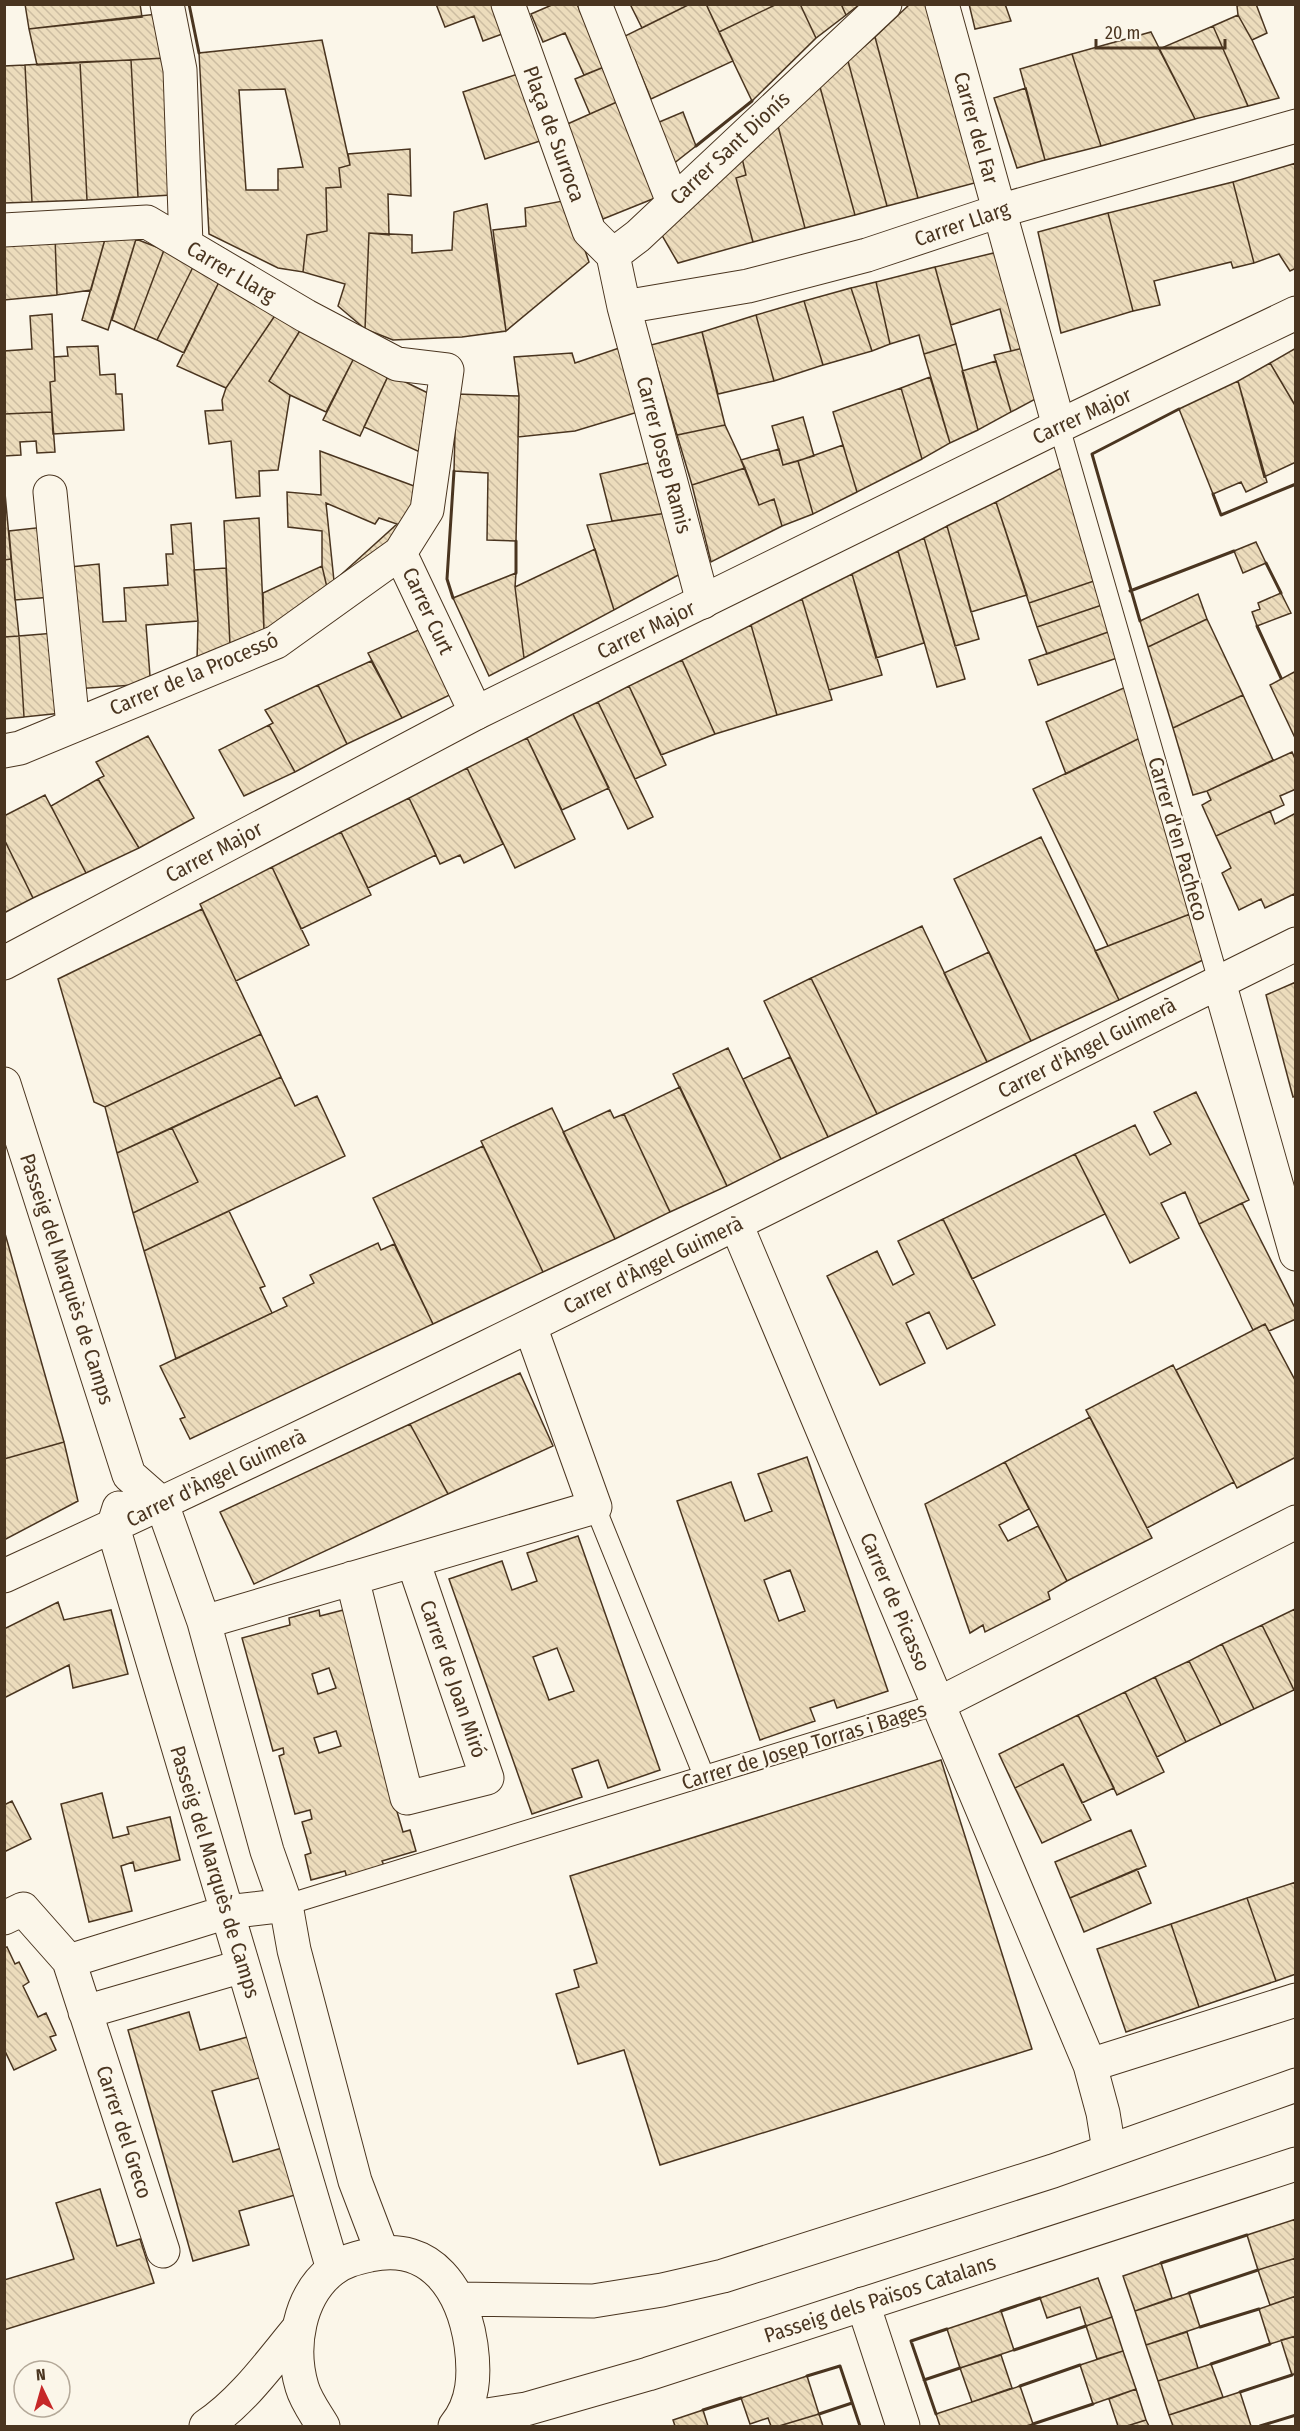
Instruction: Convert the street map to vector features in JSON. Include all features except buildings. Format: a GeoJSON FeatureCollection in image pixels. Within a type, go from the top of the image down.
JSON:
{"type":"FeatureCollection","features":[{"type":"Feature","properties":{"kind":"street"},"geometry":{"type":"LineString","coordinates":[[167,4],[180,70],[186,245]]}},
{"type":"Feature","properties":{"kind":"street","name":"Plaça de Surroca"},"geometry":{"type":"LineString","coordinates":[[508,4],[589,231],[613,255]]}},
{"type":"Feature","properties":{"kind":"street"},"geometry":{"type":"LineString","coordinates":[[595,4],[673,202]]}},
{"type":"Feature","properties":{"kind":"street","name":"Carrer Sant Dionís"},"geometry":{"type":"LineString","coordinates":[[613,255],[638,236],[885,4]]}},
{"type":"Feature","properties":{"kind":"street","name":"Carrer del Far"},"geometry":{"type":"LineString","coordinates":[[942,4],[1059,426]]}},
{"type":"Feature","properties":{"kind":"street","name":"Carrer Llarg"},"geometry":{"type":"LineString","coordinates":[[624,307],[748,286],[867,255],[999,211],[1296,126]]}},
{"type":"Feature","properties":{"kind":"street","name":"Carrer Llarg"},"geometry":{"type":"LineString","coordinates":[[4,230],[147,222],[306,316],[398,364],[447,370]]}},
{"type":"Feature","properties":{"kind":"street"},"geometry":{"type":"LineString","coordinates":[[613,255],[624,307]]}},
{"type":"Feature","properties":{"kind":"street","name":"Carrer Josep Ramis"},"geometry":{"type":"LineString","coordinates":[[624,307],[703,602]]}},
{"type":"Feature","properties":{"kind":"street","name":"Carrer Major"},"geometry":{"type":"LineString","coordinates":[[4,963],[476,713],[1059,426],[1296,313]]}},
{"type":"Feature","properties":{"kind":"street","name":"Carrer Curt"},"geometry":{"type":"LineString","coordinates":[[447,370],[427,510],[400,553],[476,713]]}},
{"type":"Feature","properties":{"kind":"street"},"geometry":{"type":"LineString","coordinates":[[50,492],[73,726]]}},
{"type":"Feature","properties":{"kind":"street","name":"Carrer de la Processó"},"geometry":{"type":"LineString","coordinates":[[4,751],[20,748],[276,642],[400,553]]}},
{"type":"Feature","properties":{"kind":"street","name":"Carrer d'Àngel Guimerà"},"geometry":{"type":"LineString","coordinates":[[4,1576],[162,1504],[530,1326],[1296,944]]}},
{"type":"Feature","properties":{"kind":"street","name":"Carrer d'en Pacheco"},"geometry":{"type":"LineString","coordinates":[[1219,982],[1296,1254]]}},
{"type":"Feature","properties":{"kind":"street","name":"Passeig del Marquès de Camps"},"geometry":{"type":"LineString","coordinates":[[4,1084],[129,1475]]}},
{"type":"Feature","properties":{"kind":"street","name":"Carrer de Picasso"},"geometry":{"type":"LineString","coordinates":[[736,1224],[1090,2065],[1104,2113],[1109,2150]]}},
{"type":"Feature","properties":{"kind":"street"},"geometry":{"type":"LineString","coordinates":[[204,1622],[595,1508],[530,1326]]}},
{"type":"Feature","properties":{"kind":"street"},"geometry":{"type":"LineString","coordinates":[[113,1527],[129,1475],[162,1504],[204,1622],[267,1851],[286,1905],[294,1950],[354,2181],[382,2252]]}},
{"type":"Feature","properties":{"kind":"street","name":"Carrer de Josep Torras i Bages"},"geometry":{"type":"LineString","coordinates":[[938,1704],[1296,1522]]}},
{"type":"Feature","properties":{"kind":"street","name":"Passeig del Marquès de Camps"},"geometry":{"type":"LineString","coordinates":[[113,1527],[333,2269]]}},
{"type":"Feature","properties":{"kind":"street","name":"Carrer de Joan Miró"},"geometry":{"type":"LineString","coordinates":[[352,1578],[407,1798],[487,1778],[413,1561]]}},
{"type":"Feature","properties":{"kind":"street"},"geometry":{"type":"LineString","coordinates":[[69,1961],[227,1912],[286,1905]]}},
{"type":"Feature","properties":{"kind":"street","name":"Carrer del Greco"},"geometry":{"type":"LineString","coordinates":[[4,1918],[22,1909],[69,1961],[162,2251]]}},
{"type":"Feature","properties":{"kind":"street"},"geometry":{"type":"LineString","coordinates":[[85,2012],[243,1966]]}},
{"type":"Feature","properties":{"kind":"street"},"geometry":{"type":"LineString","coordinates":[[1090,2065],[1296,2000]]}},
{"type":"Feature","properties":{"kind":"street"},"geometry":{"type":"LineString","coordinates":[[459,2299],[593,2301],[734,2273],[1042,2175],[1296,2085]]}},
{"type":"Feature","properties":{"kind":"street","name":"Passeig dels Països Catalans"},"geometry":{"type":"LineString","coordinates":[[458,2423],[526,2409],[648,2374],[1296,2164]]}},
{"type":"Feature","properties":{"kind":"street"},"geometry":{"type":"LineString","coordinates":[[323,2427],[302,2387],[297,2360],[298,2329],[304,2309],[316,2288],[333,2269],[355,2258],[382,2252],[406,2255],[438,2271],[459,2299],[468,2328],[473,2370],[470,2403],[458,2423]]}},
{"type":"Feature","properties":{"kind":"street"},"geometry":{"type":"LineString","coordinates":[[862,2304],[903,2427]]}},
{"type":"Feature","properties":{"kind":"street"},"geometry":{"type":"LineString","coordinates":[[206,2427],[224,2414],[246,2392],[298,2329]]}},
{"type":"Feature","properties":{"kind":"lane","name":"Carrer d'en Pacheco"},"geometry":{"type":"LineString","coordinates":[[1059,426],[1219,982]]}},
{"type":"Feature","properties":{"kind":"lane"},"geometry":{"type":"LineString","coordinates":[[595,1508],[704,1776]]}},
{"type":"Feature","properties":{"kind":"lane","name":"Carrer de Josep Torras i Bages"},"geometry":{"type":"LineString","coordinates":[[286,1905],[938,1704]]}},
{"type":"Feature","properties":{"kind":"wall"},"geometry":{"type":"LineString","coordinates":[[189,4],[199,53]]}},
{"type":"Feature","properties":{"kind":"wall"},"geometry":{"type":"LineString","coordinates":[[696,146],[752,101]]}},
{"type":"Feature","properties":{"kind":"wall"},"geometry":{"type":"LineString","coordinates":[[1140,621],[1092,454],[1179,409]]}},
{"type":"Feature","properties":{"kind":"wall"},"geometry":{"type":"LineString","coordinates":[[453,598],[447,579],[454,471]]}},
{"type":"Feature","properties":{"kind":"wall"},"geometry":{"type":"LineString","coordinates":[[1213,494],[1221,515],[1296,484]]}},
{"type":"Feature","properties":{"kind":"wall"},"geometry":{"type":"LineString","coordinates":[[516,541],[516,573]]}},
{"type":"Feature","properties":{"kind":"wall"},"geometry":{"type":"LineString","coordinates":[[1130,591],[1234,551]]}},
{"type":"Feature","properties":{"kind":"wall"},"geometry":{"type":"LineString","coordinates":[[1266,563],[1281,593]]}},
{"type":"Feature","properties":{"kind":"wall"},"geometry":{"type":"LineString","coordinates":[[1257,626],[1281,678]]}},
{"type":"Feature","properties":{"kind":"wall"},"geometry":{"type":"LineString","coordinates":[[1161,2263],[1247,2235]]}},
{"type":"Feature","properties":{"kind":"wall"},"geometry":{"type":"LineString","coordinates":[[1189,2293],[1258,2270]]}},
{"type":"Feature","properties":{"kind":"wall"},"geometry":{"type":"LineString","coordinates":[[1001,2311],[1040,2298]]}},
{"type":"Feature","properties":{"kind":"wall"},"geometry":{"type":"LineString","coordinates":[[1200,2327],[1259,2309]]}},
{"type":"Feature","properties":{"kind":"wall"},"geometry":{"type":"LineString","coordinates":[[1014,2350],[1086,2326]]}},
{"type":"Feature","properties":{"kind":"wall"},"geometry":{"type":"LineString","coordinates":[[936,2414],[911,2341],[947,2329]]}},
{"type":"Feature","properties":{"kind":"wall"},"geometry":{"type":"LineString","coordinates":[[1211,2364],[1270,2344]]}},
{"type":"Feature","properties":{"kind":"wall"},"geometry":{"type":"LineString","coordinates":[[1020,2386],[1080,2365]]}},
{"type":"Feature","properties":{"kind":"wall"},"geometry":{"type":"LineString","coordinates":[[807,2376],[840,2366],[860,2426]]}},
{"type":"Feature","properties":{"kind":"wall"},"geometry":{"type":"LineString","coordinates":[[924,2380],[960,2368]]}},
{"type":"Feature","properties":{"kind":"wall"},"geometry":{"type":"LineString","coordinates":[[1240,2392],[1292,2375]]}},
{"type":"Feature","properties":{"kind":"wall"},"geometry":{"type":"LineString","coordinates":[[703,2410],[741,2398]]}},
{"type":"Feature","properties":{"kind":"wall"},"geometry":{"type":"LineString","coordinates":[[819,2414],[852,2403]]}},
{"type":"Feature","properties":{"kind":"wall"},"geometry":{"type":"LineString","coordinates":[[1033,2424],[1093,2404]]}},
{"type":"Feature","properties":{"kind":"wall"},"geometry":{"type":"LineString","coordinates":[[1260,2426],[1296,2415]]}}]}
